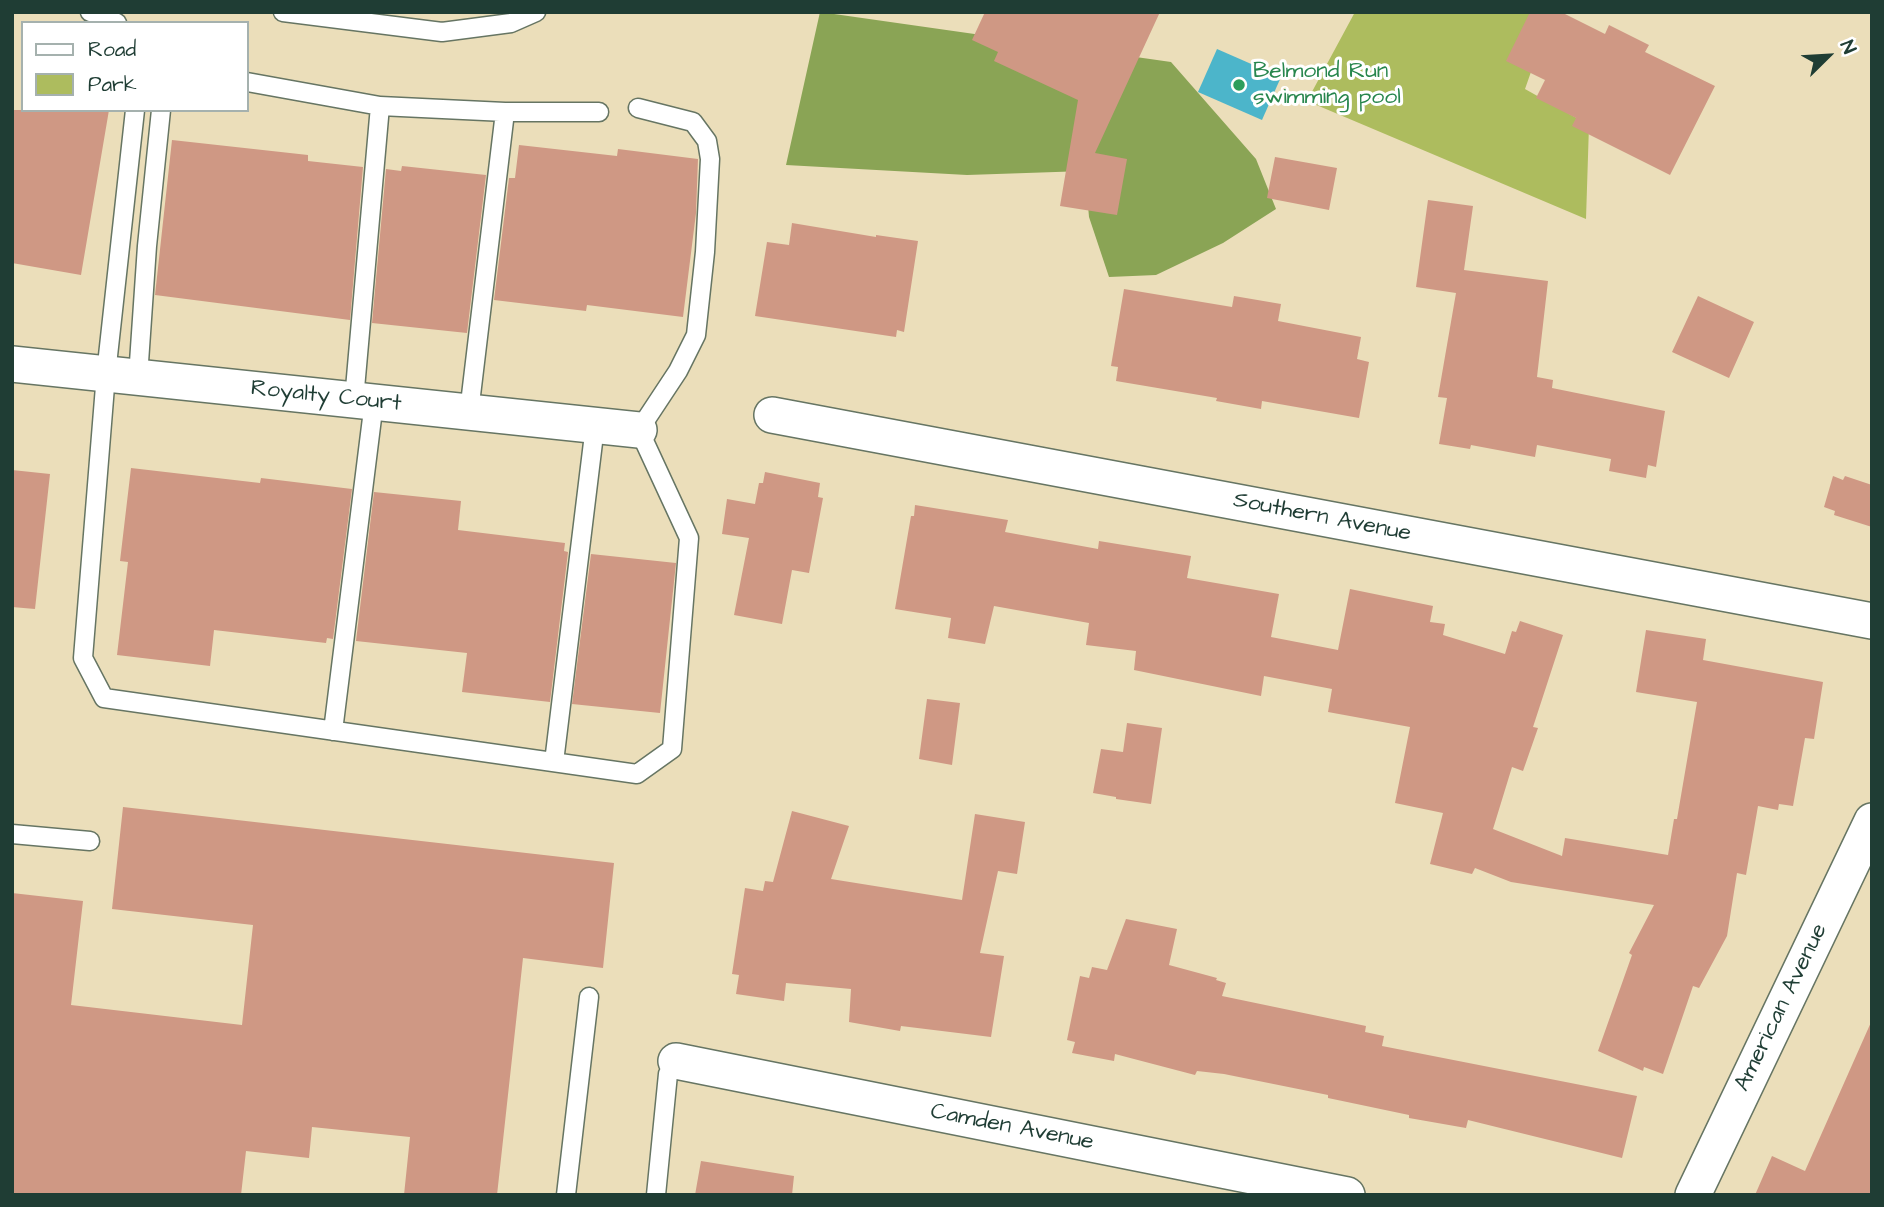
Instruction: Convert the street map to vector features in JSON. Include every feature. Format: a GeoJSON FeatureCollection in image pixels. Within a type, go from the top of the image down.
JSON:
{"type":"FeatureCollection","features":[{"type":"Feature","properties":{"kind":"street","name":"Royalty Court"},"geometry":{"type":"LineString","coordinates":[[12,364],[639,430]]}},
{"type":"Feature","properties":{"kind":"street","name":"Southern Avenue"},"geometry":{"type":"LineString","coordinates":[[772,415],[1872,621]]}},
{"type":"Feature","properties":{"kind":"street","name":"American Avenue"},"geometry":{"type":"LineString","coordinates":[[1693,1195],[1872,821]]}},
{"type":"Feature","properties":{"kind":"street","name":"Camden Avenue"},"geometry":{"type":"LineString","coordinates":[[676,1061],[1347,1195]]}},
{"type":"Feature","properties":{"kind":"lane"},"geometry":{"type":"LineString","coordinates":[[90,12],[99,13],[113,21]]}},
{"type":"Feature","properties":{"kind":"lane"},"geometry":{"type":"LineString","coordinates":[[283,12],[442,32],[511,23],[536,12]]}},
{"type":"Feature","properties":{"kind":"lane"},"geometry":{"type":"LineString","coordinates":[[248,82],[380,106],[505,113],[599,112]]}},
{"type":"Feature","properties":{"kind":"lane"},"geometry":{"type":"LineString","coordinates":[[333,731],[364,401],[380,106]]}},
{"type":"Feature","properties":{"kind":"lane"},"geometry":{"type":"LineString","coordinates":[[161,112],[147,246],[122,375],[83,658],[104,698],[638,774],[672,749],[689,538],[639,430],[678,371],[696,335],[705,252],[710,159],[707,141],[693,122],[638,108]]}},
{"type":"Feature","properties":{"kind":"lane"},"geometry":{"type":"LineString","coordinates":[[122,375],[135,112]]}},
{"type":"Feature","properties":{"kind":"lane"},"geometry":{"type":"LineString","coordinates":[[469,412],[505,113]]}},
{"type":"Feature","properties":{"kind":"lane"},"geometry":{"type":"LineString","coordinates":[[554,762],[594,426]]}},
{"type":"Feature","properties":{"kind":"lane"},"geometry":{"type":"LineString","coordinates":[[12,834],[90,841]]}},
{"type":"Feature","properties":{"kind":"lane"},"geometry":{"type":"LineString","coordinates":[[566,1195],[589,997]]}},
{"type":"Feature","properties":{"kind":"lane"},"geometry":{"type":"LineString","coordinates":[[656,1195],[668,1074],[676,1061]]}},
{"type":"Feature","properties":{"kind":"green space"},"geometry":{"type":"Polygon","coordinates":[[[820,12],[1171,62],[1256,159],[1276,209],[1223,243],[1156,275],[1109,277],[1089,217],[1085,171],[967,175],[786,165],[820,12]]]}},
{"type":"Feature","properties":{"kind":"green space"},"geometry":{"type":"Polygon","coordinates":[[[1355,12],[1552,12],[1525,89],[1589,125],[1586,219],[1307,101],[1355,12]]]}},
{"type":"Feature","properties":{"kind":"water","name":"Belmond Run swimming pool"},"geometry":{"type":"Polygon","coordinates":[[[1217,49],[1281,77],[1262,120],[1198,92],[1217,49]]]}},
{"type":"Feature","properties":{"kind":"building"},"geometry":{"type":"Polygon","coordinates":[[[985,12],[1160,12],[1095,153],[1127,159],[1117,215],[1060,206],[1078,100],[994,61],[998,52],[972,40],[985,12]]]}},
{"type":"Feature","properties":{"kind":"building"},"geometry":{"type":"Polygon","coordinates":[[[1530,12],[1561,12],[1605,34],[1609,25],[1649,45],[1645,52],[1715,86],[1670,175],[1572,126],[1576,118],[1536,98],[1545,80],[1506,61],[1530,12]]]}},
{"type":"Feature","properties":{"kind":"building"},"geometry":{"type":"Polygon","coordinates":[[[12,110],[109,112],[81,275],[12,263],[12,110]]]}},
{"type":"Feature","properties":{"kind":"building"},"geometry":{"type":"Polygon","coordinates":[[[172,140],[308,155],[308,161],[363,167],[350,320],[155,295],[172,140]]]}},
{"type":"Feature","properties":{"kind":"building"},"geometry":{"type":"Polygon","coordinates":[[[519,145],[617,156],[618,149],[698,159],[696,213],[683,317],[587,305],[586,311],[494,300],[509,178],[515,178],[519,145]]]}},
{"type":"Feature","properties":{"kind":"building"},"geometry":{"type":"Polygon","coordinates":[[[1275,157],[1337,168],[1329,210],[1267,198],[1275,157]]]}},
{"type":"Feature","properties":{"kind":"building"},"geometry":{"type":"Polygon","coordinates":[[[402,166],[486,175],[467,333],[372,323],[386,169],[401,171],[402,166]]]}},
{"type":"Feature","properties":{"kind":"building"},"geometry":{"type":"Polygon","coordinates":[[[1428,200],[1473,206],[1464,270],[1548,281],[1537,377],[1553,380],[1552,388],[1665,411],[1656,467],[1648,465],[1646,478],[1609,471],[1611,459],[1537,445],[1535,457],[1471,445],[1470,449],[1439,444],[1447,398],[1438,397],[1456,293],[1416,287],[1428,200]]]}},
{"type":"Feature","properties":{"kind":"building"},"geometry":{"type":"Polygon","coordinates":[[[792,223],[918,241],[904,332],[897,330],[896,337],[755,316],[767,242],[789,245],[792,223]]]}},
{"type":"Feature","properties":{"kind":"building"},"geometry":{"type":"Polygon","coordinates":[[[1124,289],[1232,307],[1234,296],[1281,304],[1278,321],[1361,337],[1357,359],[1369,362],[1359,418],[1262,401],[1261,409],[1216,401],[1217,398],[1116,381],[1118,367],[1111,366],[1124,289]]]}},
{"type":"Feature","properties":{"kind":"building"},"geometry":{"type":"Polygon","coordinates":[[[1698,296],[1754,322],[1729,378],[1672,352],[1698,296]]]}},
{"type":"Feature","properties":{"kind":"building"},"geometry":{"type":"Polygon","coordinates":[[[131,468],[260,483],[261,478],[352,489],[333,639],[327,638],[326,643],[214,630],[210,666],[117,655],[128,562],[120,561],[131,468]]]}},
{"type":"Feature","properties":{"kind":"building"},"geometry":{"type":"Polygon","coordinates":[[[12,470],[50,474],[35,609],[12,607],[12,470]]]}},
{"type":"Feature","properties":{"kind":"building"},"geometry":{"type":"Polygon","coordinates":[[[765,472],[820,483],[818,497],[823,498],[809,573],[792,570],[782,624],[734,615],[749,538],[722,534],[727,499],[755,504],[759,483],[763,483],[765,472]]]}},
{"type":"Feature","properties":{"kind":"building"},"geometry":{"type":"Polygon","coordinates":[[[1833,476],[1843,480],[1845,476],[1872,485],[1872,527],[1834,515],[1835,511],[1824,507],[1833,476]]]}},
{"type":"Feature","properties":{"kind":"building"},"geometry":{"type":"Polygon","coordinates":[[[374,492],[461,501],[458,530],[565,543],[564,551],[568,552],[550,702],[462,692],[467,653],[356,641],[374,492]]]}},
{"type":"Feature","properties":{"kind":"building"},"geometry":{"type":"Polygon","coordinates":[[[915,505],[1008,520],[1005,532],[1098,549],[1099,541],[1191,556],[1187,578],[1279,594],[1271,637],[1338,650],[1350,589],[1433,606],[1430,622],[1445,624],[1443,635],[1505,654],[1512,631],[1516,632],[1520,621],[1563,635],[1533,727],[1538,728],[1523,771],[1512,767],[1493,829],[1562,856],[1565,838],[1668,855],[1674,819],[1677,819],[1697,702],[1636,692],[1646,630],[1706,639],[1703,660],[1823,682],[1814,739],[1805,738],[1793,806],[1779,804],[1778,810],[1758,806],[1746,875],[1737,873],[1727,936],[1699,988],[1693,986],[1663,1074],[1644,1067],[1643,1071],[1598,1051],[1632,955],[1629,953],[1654,905],[1511,882],[1475,868],[1472,874],[1430,864],[1443,813],[1395,803],[1410,727],[1328,712],[1332,689],[1264,676],[1261,696],[1134,670],[1136,651],[1086,645],[1089,623],[994,606],[985,644],[948,638],[951,618],[895,609],[915,505]]]}},
{"type":"Feature","properties":{"kind":"building"},"geometry":{"type":"Polygon","coordinates":[[[591,554],[676,563],[660,713],[572,704],[591,554]]]}},
{"type":"Feature","properties":{"kind":"building"},"geometry":{"type":"Polygon","coordinates":[[[927,699],[960,703],[952,765],[919,759],[927,699]]]}},
{"type":"Feature","properties":{"kind":"building"},"geometry":{"type":"Polygon","coordinates":[[[1127,723],[1162,728],[1151,804],[1093,793],[1101,749],[1123,752],[1127,723]]]}},
{"type":"Feature","properties":{"kind":"building"},"geometry":{"type":"Polygon","coordinates":[[[123,807],[614,863],[603,968],[523,958],[497,1195],[404,1195],[410,1137],[312,1127],[309,1158],[246,1151],[241,1195],[12,1195],[12,893],[83,901],[71,1005],[242,1025],[253,925],[112,909],[123,807]]]}},
{"type":"Feature","properties":{"kind":"building"},"geometry":{"type":"Polygon","coordinates":[[[792,811],[849,826],[831,879],[962,900],[975,814],[1025,822],[1017,874],[998,871],[980,953],[1004,956],[991,1037],[901,1026],[900,1031],[849,1022],[851,989],[786,983],[784,1001],[736,994],[739,975],[732,974],[745,888],[763,891],[765,881],[773,882],[792,811]]]}},
{"type":"Feature","properties":{"kind":"building"},"geometry":{"type":"Polygon","coordinates":[[[1126,919],[1177,929],[1169,965],[1226,983],[1222,996],[1366,1026],[1365,1032],[1384,1036],[1382,1046],[1637,1096],[1622,1158],[1468,1120],[1466,1128],[1409,1118],[1409,1115],[1328,1098],[1328,1095],[1224,1074],[1197,1071],[1195,1075],[1115,1054],[1114,1061],[1072,1053],[1075,1042],[1067,1040],[1080,976],[1089,978],[1092,967],[1107,970],[1126,919]]]}},
{"type":"Feature","properties":{"kind":"building"},"geometry":{"type":"Polygon","coordinates":[[[1872,1020],[1872,1195],[1755,1195],[1772,1156],[1805,1171],[1872,1020]]]}},
{"type":"Feature","properties":{"kind":"building"},"geometry":{"type":"Polygon","coordinates":[[[701,1161],[794,1176],[792,1195],[695,1195],[701,1161]]]}},
{"type":"Feature","properties":{"kind":"place","name":"Belmond Run swimming pool"},"geometry":{"type":"Point","coordinates":[1239,85]}}]}
